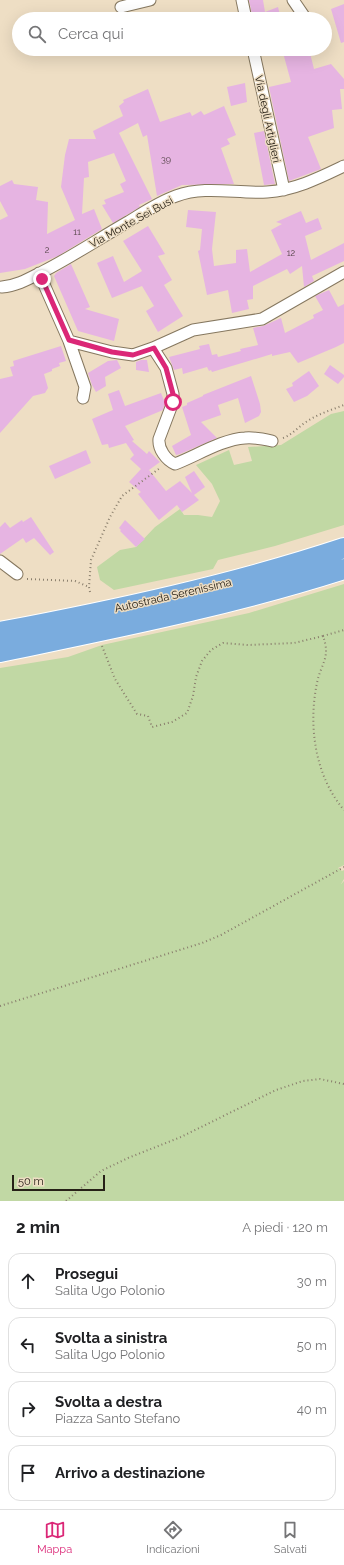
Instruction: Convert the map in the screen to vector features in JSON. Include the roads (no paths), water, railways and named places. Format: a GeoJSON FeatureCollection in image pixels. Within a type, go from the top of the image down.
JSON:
{"type":"FeatureCollection","features":[{"type":"Feature","properties":{"kind":"highway","name":"Autostrada Serenissima"},"geometry":{"type":"LineString","coordinates":[[0,632],[68,619],[234,580],[344,548]]}},
{"type":"Feature","properties":{"kind":"highway","name":"Autostrada Serenissima"},"geometry":{"type":"LineString","coordinates":[[0,652],[239,599],[344,569]]}},
{"type":"Feature","properties":{"kind":"street"},"geometry":{"type":"LineString","coordinates":[[121,7],[150,0]]}},
{"type":"Feature","properties":{"kind":"street"},"geometry":{"type":"LineString","coordinates":[[242,0],[245,12]]}},
{"type":"Feature","properties":{"kind":"street"},"geometry":{"type":"LineString","coordinates":[[292,0],[301,12]]}},
{"type":"Feature","properties":{"kind":"street","name":"Via degli Artiglieri"},"geometry":{"type":"LineString","coordinates":[[255,56],[284,190]]}},
{"type":"Feature","properties":{"kind":"street","name":"Via Monte Sei Busi"},"geometry":{"type":"LineString","coordinates":[[1,289],[17,284],[39,273],[146,211],[176,196],[209,190],[265,192],[284,190],[307,183],[344,166]]}},
{"type":"Feature","properties":{"kind":"street"},"geometry":{"type":"LineString","coordinates":[[69,340],[112,352],[133,355],[154,348],[194,330],[262,319],[344,272]]}},
{"type":"Feature","properties":{"kind":"street"},"geometry":{"type":"LineString","coordinates":[[39,273],[69,340],[85,386],[83,398]]}},
{"type":"Feature","properties":{"kind":"street"},"geometry":{"type":"LineString","coordinates":[[154,348],[166,368],[173,394],[173,402],[158,445],[168,461],[176,464],[220,445],[243,438],[272,441]]}},
{"type":"Feature","properties":{"kind":"street"},"geometry":{"type":"LineString","coordinates":[[0,561],[17,574]]}}]}
